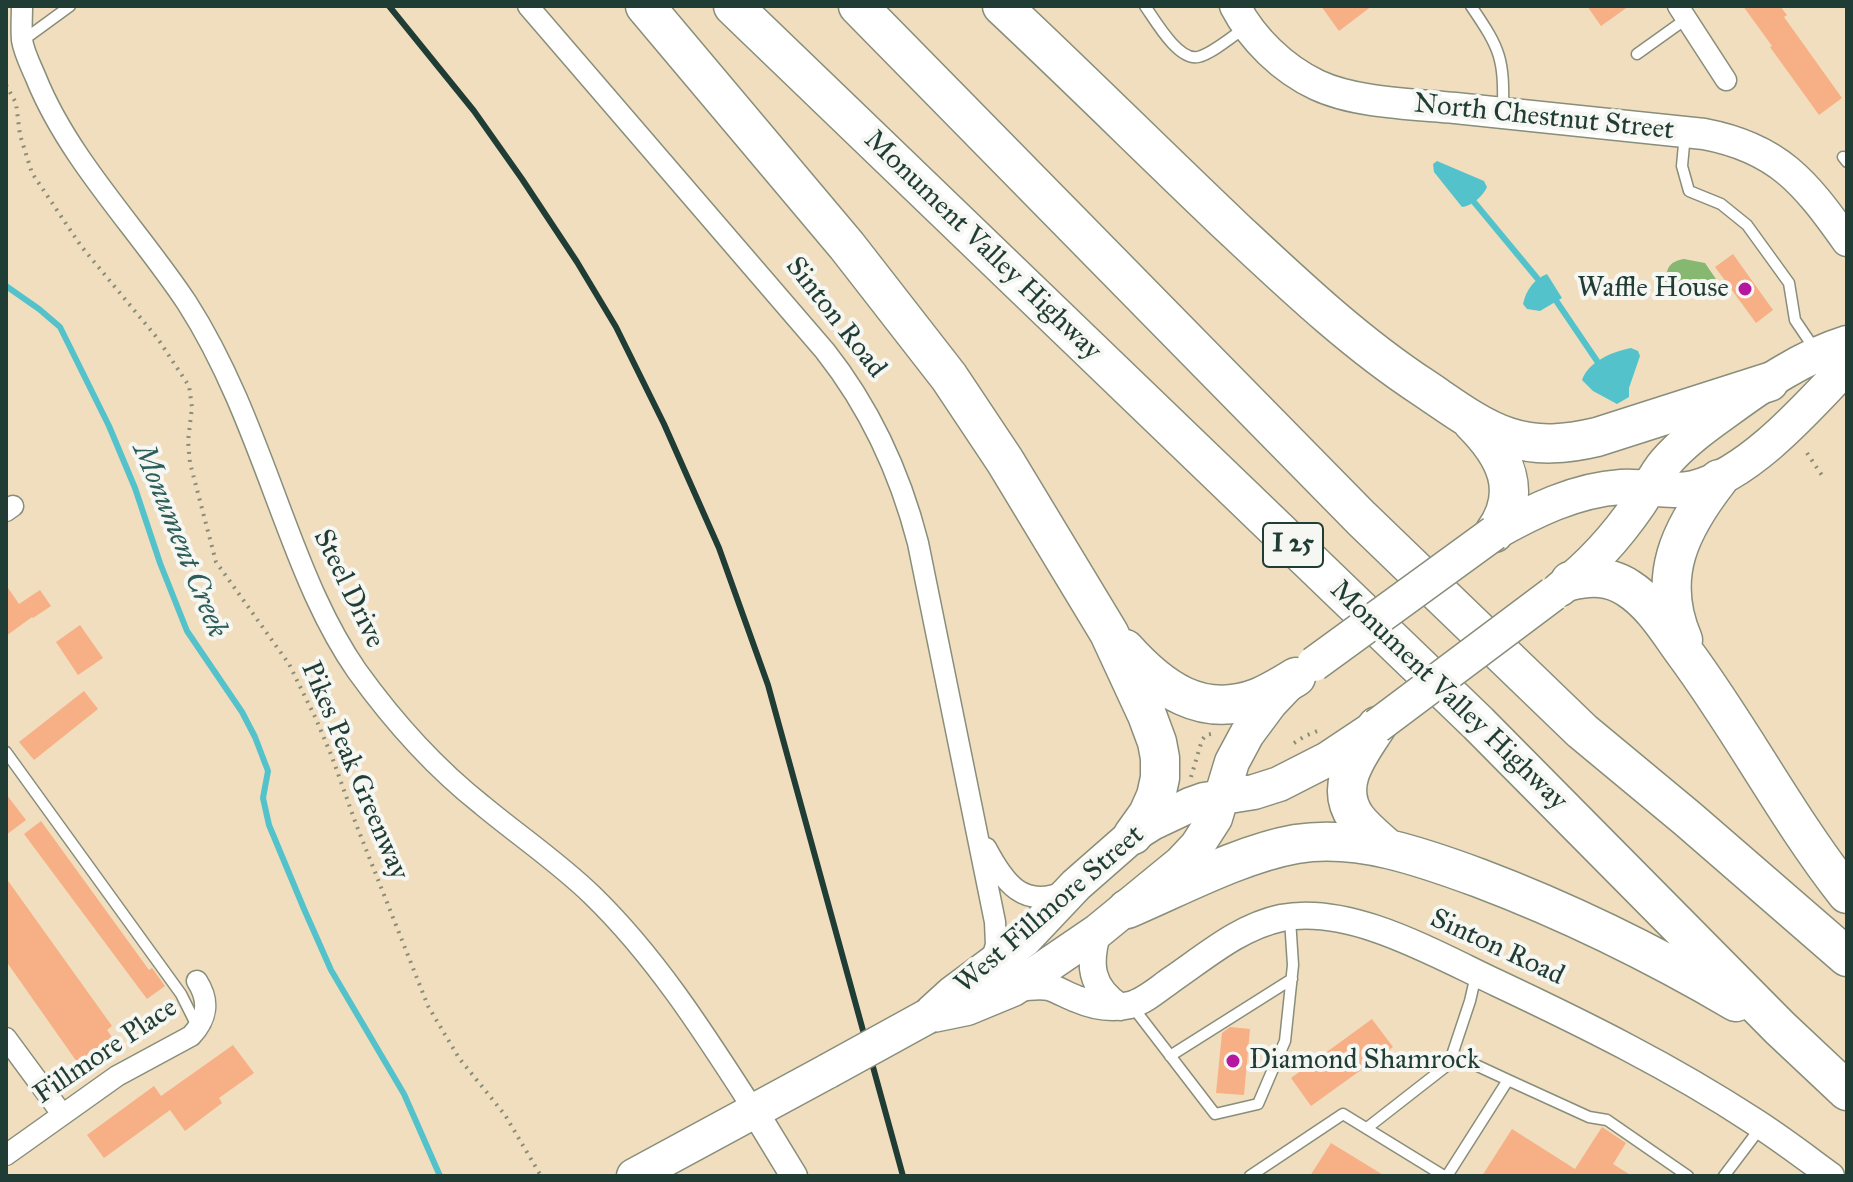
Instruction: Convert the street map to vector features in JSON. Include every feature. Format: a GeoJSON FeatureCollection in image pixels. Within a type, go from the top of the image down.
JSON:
{"type":"FeatureCollection","features":[{"type":"Feature","properties":{"kind":"highway"},"geometry":{"type":"LineString","coordinates":[[645,6],[847,246],[949,377],[1005,461],[1109,633],[1147,715],[1160,758],[1156,796],[1133,835]]}},
{"type":"Feature","properties":{"kind":"highway","name":"Monument Valley Highway"},"geometry":{"type":"LineString","coordinates":[[733,6],[1478,723],[1780,1028],[1847,1091]]}},
{"type":"Feature","properties":{"kind":"highway","name":"I 25"},"geometry":{"type":"LineString","coordinates":[[858,6],[1361,518],[1582,731],[1847,957]]}},
{"type":"Feature","properties":{"kind":"highway"},"geometry":{"type":"LineString","coordinates":[[1002,6],[1306,295],[1380,358],[1468,417],[1499,433],[1538,443],[1565,443],[1597,437],[1769,382]]}},
{"type":"Feature","properties":{"kind":"highway"},"geometry":{"type":"LineString","coordinates":[[1468,417],[1495,448],[1508,476],[1506,515],[1494,533]]}},
{"type":"Feature","properties":{"kind":"highway"},"geometry":{"type":"LineString","coordinates":[[1698,671],[1675,622],[1671,584],[1681,539],[1695,511],[1719,479]]}},
{"type":"Feature","properties":{"kind":"highway"},"geometry":{"type":"LineString","coordinates":[[1562,588],[1584,578],[1606,578],[1631,590],[1655,614],[1698,671],[1823,863],[1847,894]]}},
{"type":"Feature","properties":{"kind":"highway"},"geometry":{"type":"LineString","coordinates":[[1109,633],[1155,680],[1179,695],[1202,703],[1222,705],[1256,698],[1305,671]]}},
{"type":"Feature","properties":{"kind":"highway"},"geometry":{"type":"LineString","coordinates":[[1377,726],[1352,766],[1346,790],[1358,820],[1388,849]]}},
{"type":"Feature","properties":{"kind":"highway"},"geometry":{"type":"LineString","coordinates":[[1112,920],[1262,852],[1299,844],[1329,842],[1388,849],[1467,874],[1582,920],[1685,972],[1780,1028]]}},
{"type":"Feature","properties":{"kind":"main road","name":"North Chestnut Street"},"geometry":{"type":"LineString","coordinates":[[1241,16],[1280,61],[1322,88],[1343,94],[1685,132],[1730,140],[1767,156],[1799,179],[1838,223]]}},
{"type":"Feature","properties":{"kind":"main road","name":"West Fillmore Street"},"geometry":{"type":"LineString","coordinates":[[1000,979],[1024,940],[1076,885],[1133,835],[1190,805],[1260,791],[1300,775],[1377,726],[1586,567],[1617,533],[1661,467],[1682,445],[1769,382],[1837,354]]}},
{"type":"Feature","properties":{"kind":"main road","name":"West Fillmore Street"},"geometry":{"type":"LineString","coordinates":[[634,1176],[928,1016],[953,993],[1000,979],[1112,920],[1171,872],[1197,846],[1215,818],[1232,762],[1247,734],[1270,703],[1305,671],[1494,533],[1544,507],[1589,492],[1620,487],[1685,490],[1719,479],[1794,421],[1837,354]]}},
{"type":"Feature","properties":{"kind":"street","name":"Steel Drive"},"geometry":{"type":"LineString","coordinates":[[22,6],[14,47],[37,81],[59,125],[186,302],[208,338],[240,403],[320,607],[356,670],[395,720],[440,768],[573,878],[619,923],[663,976],[755,1112]]}},
{"type":"Feature","properties":{"kind":"street","name":"Sinton Road"},"geometry":{"type":"LineString","coordinates":[[528,6],[825,351],[854,391],[878,433],[894,468],[914,529],[978,834],[996,933],[994,955],[1000,979]]}},
{"type":"Feature","properties":{"kind":"street"},"geometry":{"type":"LineString","coordinates":[[1682,12],[1726,80]]}},
{"type":"Feature","properties":{"kind":"street","name":"Sinton Road"},"geometry":{"type":"LineString","coordinates":[[978,834],[998,870],[1018,891],[1042,898],[1057,895],[1076,885]]}},
{"type":"Feature","properties":{"kind":"street","name":"Sinton Road"},"geometry":{"type":"LineString","coordinates":[[1126,1006],[1147,997],[1238,935],[1261,924],[1290,917],[1322,915],[1354,921],[1476,973],[1643,1055],[1762,1126],[1831,1176]]}},
{"type":"Feature","properties":{"kind":"street"},"geometry":{"type":"LineString","coordinates":[[1112,920],[1093,953],[1093,966],[1103,994],[1126,1006]]}},
{"type":"Feature","properties":{"kind":"street"},"geometry":{"type":"LineString","coordinates":[[1000,979],[1047,987],[1094,1005],[1126,1006]]}},
{"type":"Feature","properties":{"kind":"street","name":"Fillmore Place"},"geometry":{"type":"LineString","coordinates":[[6,1155],[117,1076],[191,1036],[204,1016],[206,1001],[197,981]]}},
{"type":"Feature","properties":{"kind":"street"},"geometry":{"type":"LineString","coordinates":[[6,1038],[62,1114]]}},
{"type":"Feature","properties":{"kind":"street"},"geometry":{"type":"LineString","coordinates":[[755,1112],[794,1176]]}},
{"type":"Feature","properties":{"kind":"lane"},"geometry":{"type":"LineString","coordinates":[[14,47],[70,6]]}},
{"type":"Feature","properties":{"kind":"lane"},"geometry":{"type":"LineString","coordinates":[[1145,6],[1186,56],[1200,56],[1241,16]]}},
{"type":"Feature","properties":{"kind":"lane"},"geometry":{"type":"LineString","coordinates":[[1471,6],[1498,50],[1504,80],[1503,114]]}},
{"type":"Feature","properties":{"kind":"lane"},"geometry":{"type":"LineString","coordinates":[[1637,54],[1682,12]]}},
{"type":"Feature","properties":{"kind":"lane"},"geometry":{"type":"LineString","coordinates":[[1685,132],[1682,166],[1689,191],[1721,204],[1747,225],[1789,283],[1795,320],[1837,354]]}},
{"type":"Feature","properties":{"kind":"lane"},"geometry":{"type":"LineString","coordinates":[[6,752],[181,994],[198,1028]]}},
{"type":"Feature","properties":{"kind":"lane"},"geometry":{"type":"LineString","coordinates":[[1126,1006],[1215,1114],[1258,1104],[1285,1041],[1293,965],[1290,917]]}},
{"type":"Feature","properties":{"kind":"lane"},"geometry":{"type":"LineString","coordinates":[[1367,1128],[1449,1064],[1476,973]]}},
{"type":"Feature","properties":{"kind":"lane"},"geometry":{"type":"LineString","coordinates":[[1170,1056],[1292,979]]}},
{"type":"Feature","properties":{"kind":"lane"},"geometry":{"type":"LineString","coordinates":[[1452,1054],[1589,1117],[1607,1120],[1688,1176]]}},
{"type":"Feature","properties":{"kind":"lane"},"geometry":{"type":"LineString","coordinates":[[1250,1176],[1343,1114],[1446,1176],[1508,1080]]}},
{"type":"Feature","properties":{"kind":"lane"},"geometry":{"type":"LineString","coordinates":[[1724,1176],[1762,1126]]}},
{"type":"Feature","properties":{"kind":"path","name":"Pikes Peak Greenway"},"geometry":{"type":"LineString","coordinates":[[6,85],[16,103],[20,135],[32,173],[81,246],[158,339],[189,386],[192,407],[188,441],[190,463],[216,562],[289,664],[316,719],[414,973],[438,1025],[459,1058],[505,1115],[541,1176]]}},
{"type":"Feature","properties":{"kind":"path"},"geometry":{"type":"LineString","coordinates":[[1807,453],[1823,477]]}},
{"type":"Feature","properties":{"kind":"path"},"geometry":{"type":"LineString","coordinates":[[1185,779],[1193,776],[1198,751],[1206,735],[1223,737]]}},
{"type":"Feature","properties":{"kind":"green space"},"geometry":{"type":"Polygon","coordinates":[[[1684,259],[1705,263],[1718,282],[1705,292],[1671,287],[1665,283],[1669,266],[1684,259]]]}},
{"type":"Feature","properties":{"kind":"water"},"geometry":{"type":"Polygon","coordinates":[[[1437,161],[1484,181],[1487,187],[1473,203],[1462,207],[1434,172],[1433,164],[1437,161]]]}},
{"type":"Feature","properties":{"kind":"water"},"geometry":{"type":"Polygon","coordinates":[[[1547,274],[1562,298],[1540,311],[1527,309],[1523,304],[1528,290],[1547,274]]]}},
{"type":"Feature","properties":{"kind":"water"},"geometry":{"type":"Polygon","coordinates":[[[1631,348],[1638,351],[1640,356],[1629,397],[1617,404],[1593,391],[1582,380],[1585,373],[1602,358],[1631,348]]]}},
{"type":"Feature","properties":{"kind":"building"},"geometry":{"type":"Polygon","coordinates":[[[1321,6],[1372,6],[1339,31],[1321,6]]]}},
{"type":"Feature","properties":{"kind":"building"},"geometry":{"type":"Polygon","coordinates":[[[1587,6],[1629,6],[1601,26],[1587,6]]]}},
{"type":"Feature","properties":{"kind":"building"},"geometry":{"type":"Polygon","coordinates":[[[1743,6],[1780,6],[1787,15],[1784,17],[1842,98],[1819,115],[1743,6]]]}},
{"type":"Feature","properties":{"kind":"building","name":"Waffle House"},"geometry":{"type":"Polygon","coordinates":[[[1733,254],[1773,310],[1756,323],[1715,267],[1733,254]]]}},
{"type":"Feature","properties":{"kind":"building"},"geometry":{"type":"Polygon","coordinates":[[[6,585],[19,604],[40,590],[51,606],[6,636],[6,585]]]}},
{"type":"Feature","properties":{"kind":"building"},"geometry":{"type":"Polygon","coordinates":[[[80,625],[103,658],[78,675],[56,642],[80,625]]]}},
{"type":"Feature","properties":{"kind":"building"},"geometry":{"type":"Polygon","coordinates":[[[84,691],[98,709],[34,760],[19,742],[84,691]]]}},
{"type":"Feature","properties":{"kind":"building"},"geometry":{"type":"Polygon","coordinates":[[[6,794],[26,820],[6,835],[6,794]]]}},
{"type":"Feature","properties":{"kind":"building"},"geometry":{"type":"Polygon","coordinates":[[[41,821],[149,970],[152,968],[165,986],[147,999],[24,834],[41,821]]]}},
{"type":"Feature","properties":{"kind":"building"},"geometry":{"type":"Polygon","coordinates":[[[6,878],[112,1026],[107,1030],[114,1040],[97,1053],[102,1060],[84,1072],[6,961],[6,878]]]}},
{"type":"Feature","properties":{"kind":"building"},"geometry":{"type":"Polygon","coordinates":[[[1372,1019],[1393,1047],[1311,1106],[1291,1078],[1372,1019]]]}},
{"type":"Feature","properties":{"kind":"building","name":"Diamond Shamrock"},"geometry":{"type":"Polygon","coordinates":[[[1230,1027],[1250,1029],[1244,1095],[1216,1093],[1222,1033],[1230,1027]]]}},
{"type":"Feature","properties":{"kind":"building"},"geometry":{"type":"Polygon","coordinates":[[[233,1045],[254,1073],[219,1098],[222,1103],[185,1131],[170,1110],[104,1158],[87,1135],[154,1086],[161,1096],[233,1045]]]}},
{"type":"Feature","properties":{"kind":"building"},"geometry":{"type":"Polygon","coordinates":[[[1602,1127],[1626,1143],[1613,1164],[1632,1176],[1482,1176],[1512,1129],[1575,1169],[1602,1127]]]}},
{"type":"Feature","properties":{"kind":"building"},"geometry":{"type":"Polygon","coordinates":[[[1331,1143],[1385,1176],[1310,1176],[1331,1143]]]}},
{"type":"Feature","properties":{"kind":"waterway"},"geometry":{"type":"LineString","coordinates":[[1474,202],[1537,278]]}},
{"type":"Feature","properties":{"kind":"waterway","name":"Monument Creek"},"geometry":{"type":"LineString","coordinates":[[6,286],[60,327],[109,426],[187,631],[242,712],[255,737],[268,771],[263,798],[269,825],[304,909],[331,970],[404,1094],[440,1176]]}},
{"type":"Feature","properties":{"kind":"waterway"},"geometry":{"type":"LineString","coordinates":[[1557,302],[1597,361]]}},
{"type":"Feature","properties":{"kind":"railway"},"geometry":{"type":"LineString","coordinates":[[389,6],[474,111],[577,262],[616,327],[664,424],[719,548],[768,685],[903,1176]]}},
{"type":"Feature","properties":{"kind":"place","name":"Waffle House"},"geometry":{"type":"Point","coordinates":[1745,289]}},
{"type":"Feature","properties":{"kind":"place","name":"Diamond Shamrock"},"geometry":{"type":"Point","coordinates":[1233,1061]}}]}
